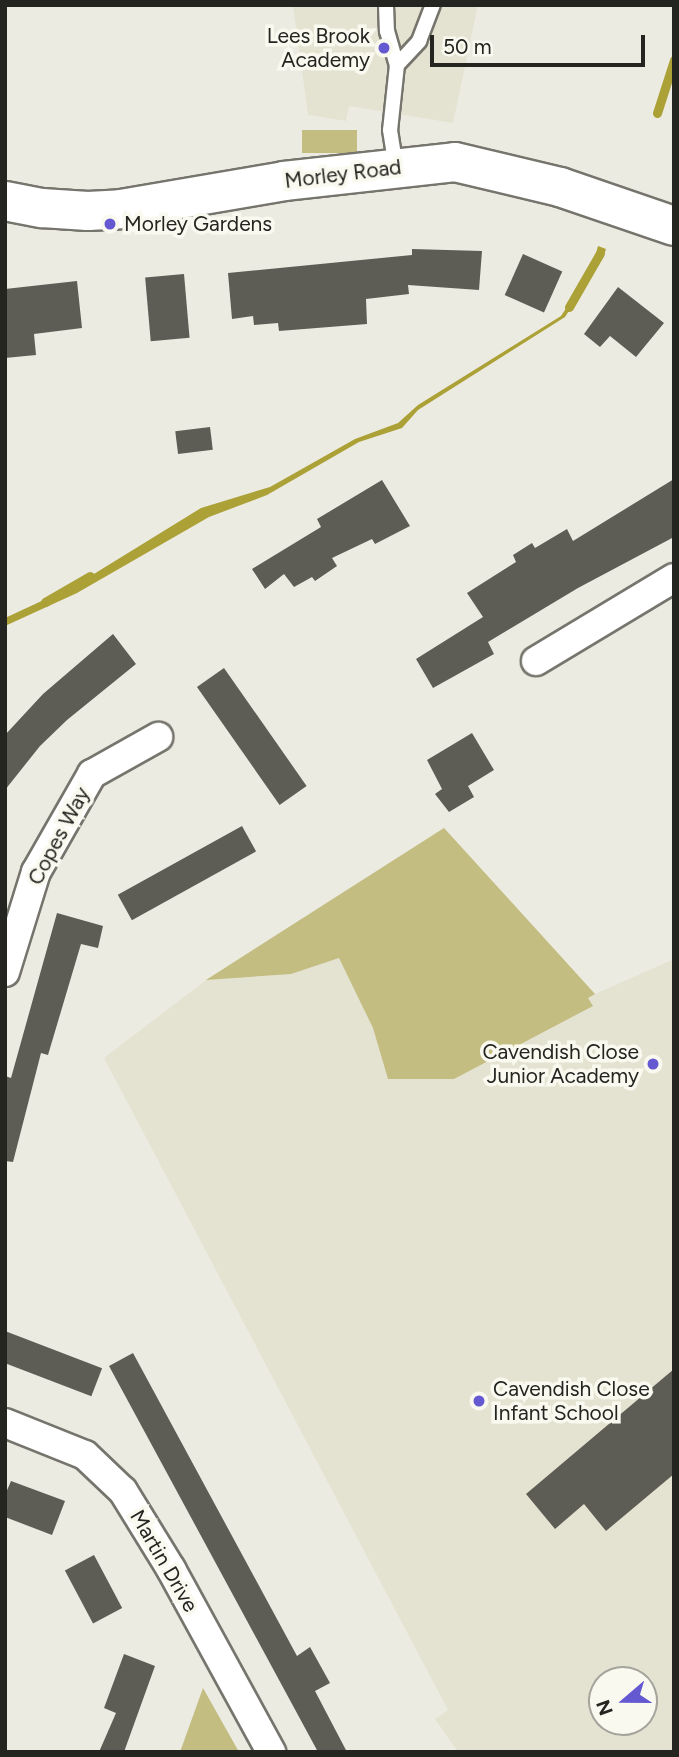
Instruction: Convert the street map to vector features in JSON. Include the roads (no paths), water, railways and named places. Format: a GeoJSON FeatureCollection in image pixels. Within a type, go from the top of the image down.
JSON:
{"type":"FeatureCollection","features":[{"type":"Feature","properties":{"kind":"street","name":"Morley Road"},"geometry":{"type":"LineString","coordinates":[[5,201],[42,208],[88,211],[121,209],[284,181],[455,162],[560,187],[674,226]]}},
{"type":"Feature","properties":{"kind":"street"},"geometry":{"type":"LineString","coordinates":[[536,661],[674,578]]}},
{"type":"Feature","properties":{"kind":"street","name":"Copes Way"},"geometry":{"type":"LineString","coordinates":[[5,972],[36,872],[92,774],[158,737]]}},
{"type":"Feature","properties":{"kind":"street","name":"Martin Drive"},"geometry":{"type":"LineString","coordinates":[[5,1423],[85,1455],[123,1491],[177,1580],[271,1752]]}},
{"type":"Feature","properties":{"kind":"lane"},"geometry":{"type":"LineString","coordinates":[[386,5],[387,31],[397,65],[390,130],[396,167]]}},
{"type":"Feature","properties":{"kind":"lane"},"geometry":{"type":"LineString","coordinates":[[397,65],[419,41],[433,5]]}},
{"type":"Feature","properties":{"kind":"waterway"},"geometry":{"type":"LineString","coordinates":[[657,113],[674,60]]}},
{"type":"Feature","properties":{"kind":"waterway"},"geometry":{"type":"LineString","coordinates":[[569,307],[600,253]]}},
{"type":"Feature","properties":{"kind":"waterway"},"geometry":{"type":"LineString","coordinates":[[45,602],[90,576]]}},
{"type":"Feature","properties":{"kind":"place","name":"Lees Brook Academy"},"geometry":{"type":"Point","coordinates":[384,48]}},
{"type":"Feature","properties":{"kind":"place","name":"Morley Gardens"},"geometry":{"type":"Point","coordinates":[110,224]}},
{"type":"Feature","properties":{"kind":"place","name":"Cavendish Close Junior Academy"},"geometry":{"type":"Point","coordinates":[653,1064]}},
{"type":"Feature","properties":{"kind":"place","name":"Cavendish Close Infant School"},"geometry":{"type":"Point","coordinates":[479,1401]}}]}
